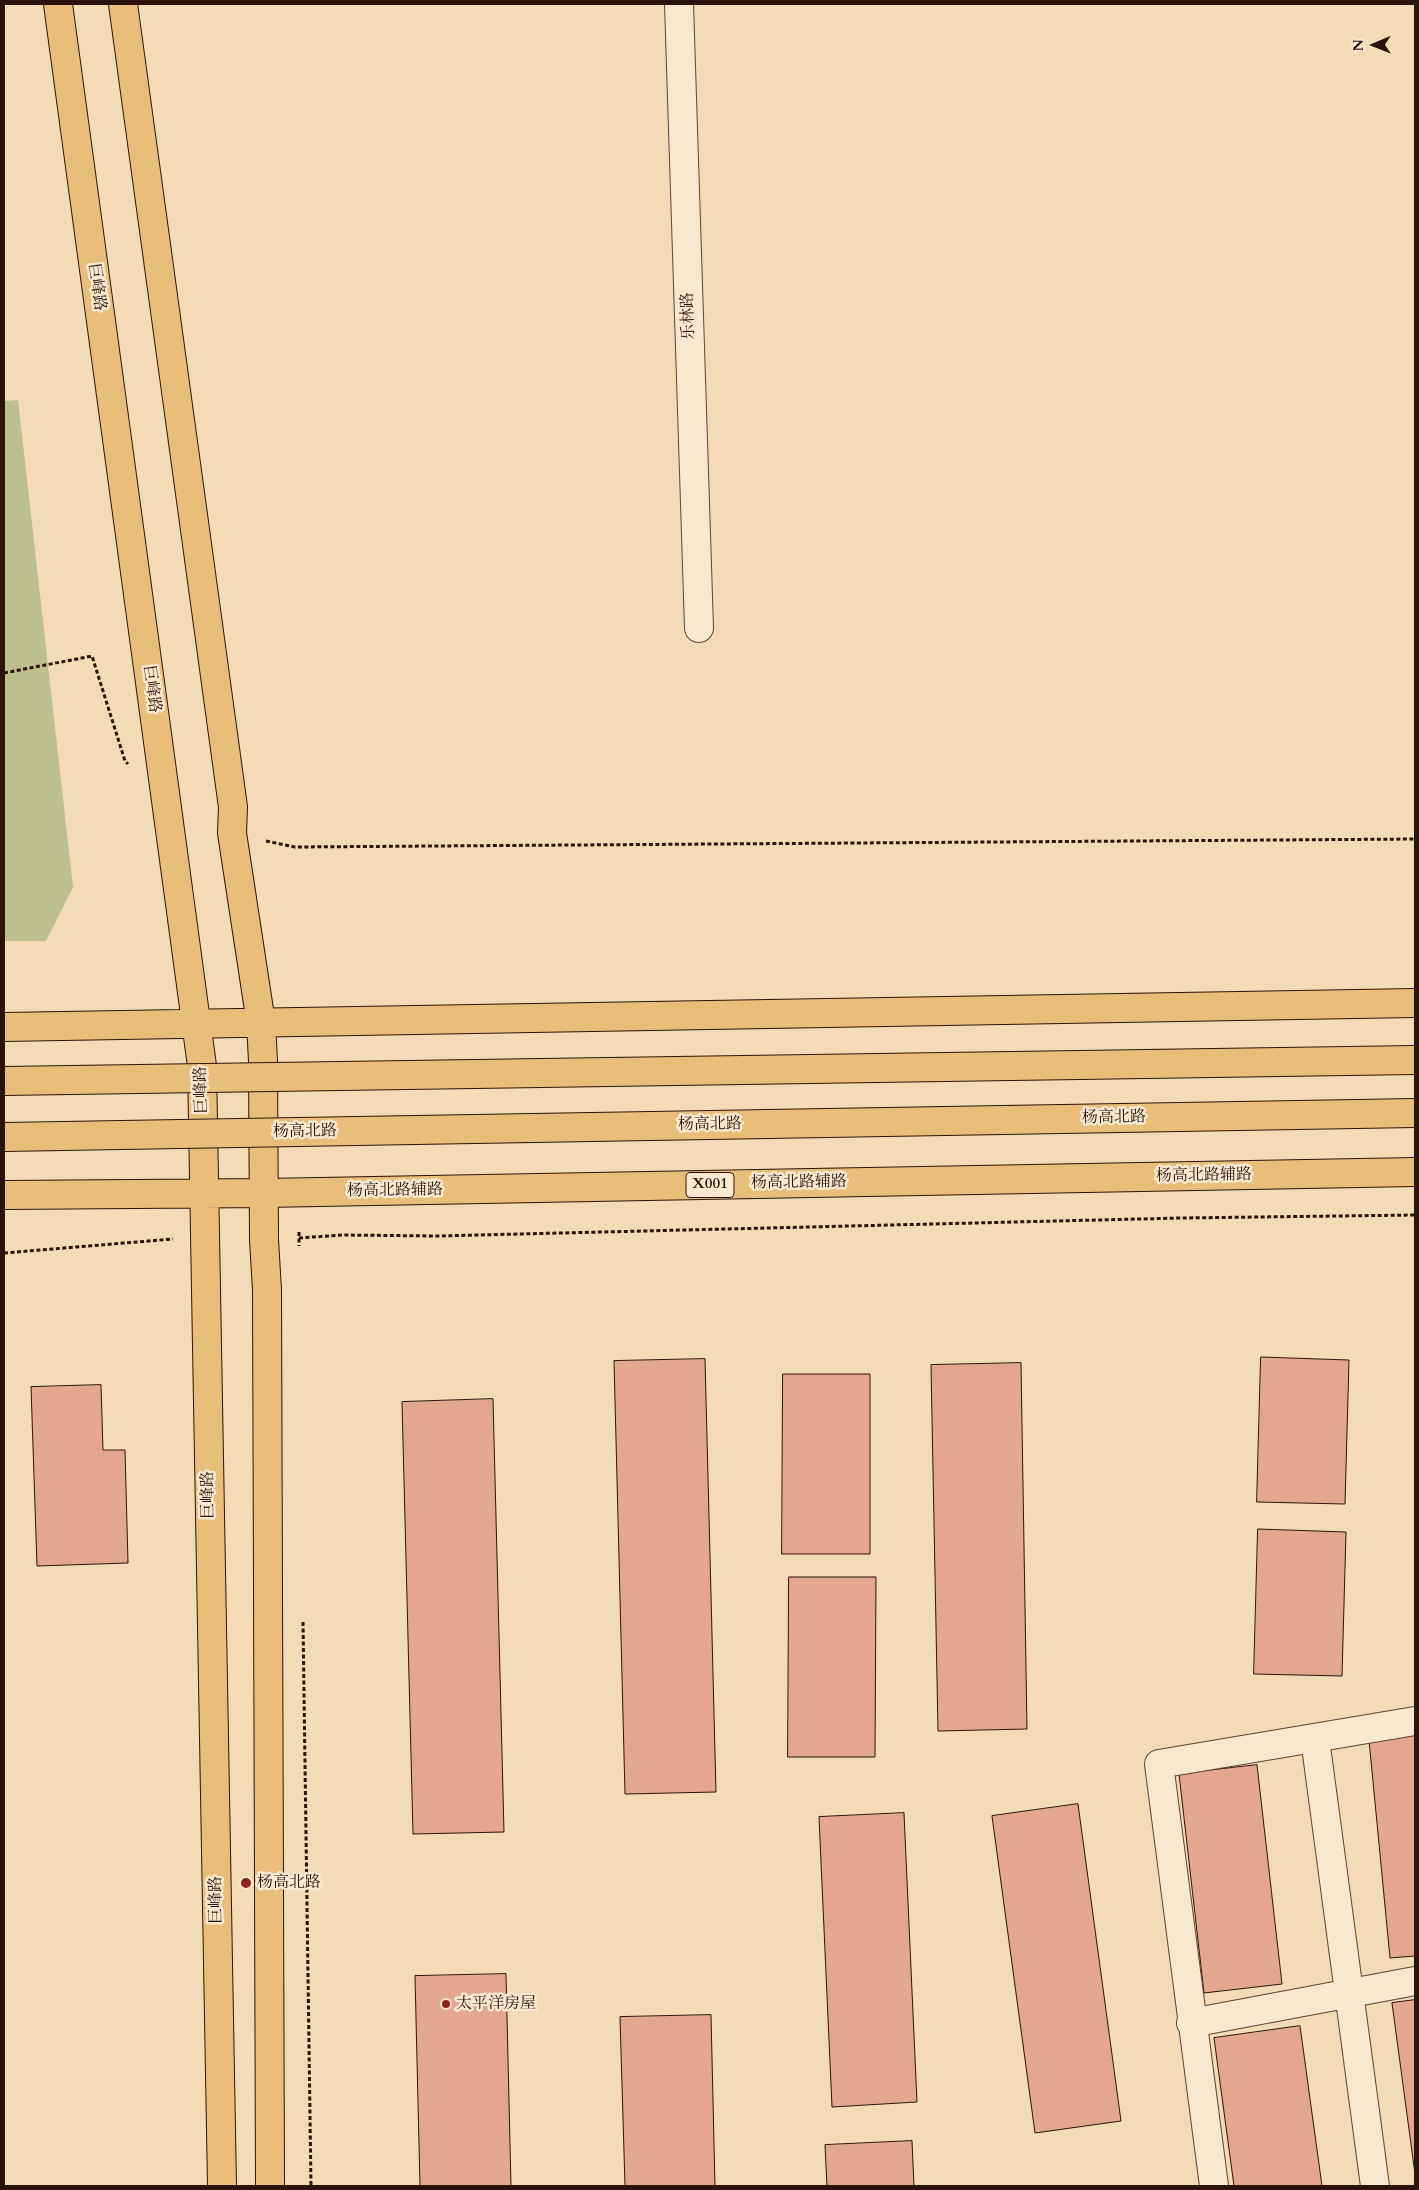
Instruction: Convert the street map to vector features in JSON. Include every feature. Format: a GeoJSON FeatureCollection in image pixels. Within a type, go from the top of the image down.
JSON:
{"type":"FeatureCollection","features":[{"type":"Feature","properties":{"kind":"main road","name":"巨峰路"},"geometry":{"type":"LineString","coordinates":[[58,4],[202,1066],[222,2186]]}},
{"type":"Feature","properties":{"kind":"main road"},"geometry":{"type":"LineString","coordinates":[[123,4],[233,808],[232,833],[261,1022],[264,1240],[267,1290],[270,2186]]}},
{"type":"Feature","properties":{"kind":"main road"},"geometry":{"type":"LineString","coordinates":[[4,1027],[1415,1003]]}},
{"type":"Feature","properties":{"kind":"main road"},"geometry":{"type":"LineString","coordinates":[[4,1081],[1415,1060]]}},
{"type":"Feature","properties":{"kind":"main road","name":"杨高北路"},"geometry":{"type":"LineString","coordinates":[[4,1137],[1415,1113]]}},
{"type":"Feature","properties":{"kind":"main road","name":"杨高北路辅路"},"geometry":{"type":"LineString","coordinates":[[4,1195],[264,1193],[1415,1172]]}},
{"type":"Feature","properties":{"kind":"street","name":"乐林路"},"geometry":{"type":"LineString","coordinates":[[679,4],[698,628]]}},
{"type":"Feature","properties":{"kind":"street"},"geometry":{"type":"LineString","coordinates":[[1214,2186],[1159,1764],[1415,1721]]}},
{"type":"Feature","properties":{"kind":"street"},"geometry":{"type":"LineString","coordinates":[[1315,1738],[1375,2186]]}},
{"type":"Feature","properties":{"kind":"street"},"geometry":{"type":"LineString","coordinates":[[1192,2023],[1415,1981]]}},
{"type":"Feature","properties":{"kind":"path"},"geometry":{"type":"LineString","coordinates":[[4,673],[92,656],[125,761],[166,796]]}},
{"type":"Feature","properties":{"kind":"path"},"geometry":{"type":"LineString","coordinates":[[232,833],[295,847],[1415,839]]}},
{"type":"Feature","properties":{"kind":"path"},"geometry":{"type":"LineString","coordinates":[[264,1240],[342,1235],[437,1236],[1180,1218],[1415,1215]]}},
{"type":"Feature","properties":{"kind":"path"},"geometry":{"type":"LineString","coordinates":[[4,1253],[177,1239],[204,1239]]}},
{"type":"Feature","properties":{"kind":"green space"},"geometry":{"type":"Polygon","coordinates":[[[18,400],[73,887],[46,941],[4,941],[4,401],[18,400]]]}},
{"type":"Feature","properties":{"kind":"building"},"geometry":{"type":"Polygon","coordinates":[[[1261,1357],[1349,1360],[1345,1504],[1257,1502],[1261,1357]]]}},
{"type":"Feature","properties":{"kind":"building"},"geometry":{"type":"Polygon","coordinates":[[[705,1359],[716,1792],[625,1794],[614,1361],[705,1359]]]}},
{"type":"Feature","properties":{"kind":"building"},"geometry":{"type":"Polygon","coordinates":[[[1021,1363],[1027,1729],[938,1731],[931,1365],[1021,1363]]]}},
{"type":"Feature","properties":{"kind":"building"},"geometry":{"type":"Polygon","coordinates":[[[783,1374],[870,1374],[870,1554],[782,1554],[783,1374]]]}},
{"type":"Feature","properties":{"kind":"building"},"geometry":{"type":"Polygon","coordinates":[[[101,1385],[103,1450],[125,1450],[128,1563],[37,1566],[31,1387],[101,1385]]]}},
{"type":"Feature","properties":{"kind":"building"},"geometry":{"type":"Polygon","coordinates":[[[493,1399],[504,1832],[413,1834],[402,1402],[493,1399]]]}},
{"type":"Feature","properties":{"kind":"building"},"geometry":{"type":"Polygon","coordinates":[[[1258,1529],[1346,1532],[1342,1676],[1254,1674],[1258,1529]]]}},
{"type":"Feature","properties":{"kind":"building"},"geometry":{"type":"Polygon","coordinates":[[[789,1577],[876,1577],[875,1757],[788,1757],[789,1577]]]}},
{"type":"Feature","properties":{"kind":"building"},"geometry":{"type":"Polygon","coordinates":[[[1415,1735],[1415,1956],[1390,1958],[1369,1740],[1415,1735]]]}},
{"type":"Feature","properties":{"kind":"building"},"geometry":{"type":"Polygon","coordinates":[[[1257,1765],[1282,1984],[1204,1993],[1179,1774],[1257,1765]]]}},
{"type":"Feature","properties":{"kind":"building"},"geometry":{"type":"Polygon","coordinates":[[[1078,1804],[1121,2121],[1035,2133],[992,1816],[1078,1804]]]}},
{"type":"Feature","properties":{"kind":"building"},"geometry":{"type":"Polygon","coordinates":[[[904,1813],[917,2102],[832,2107],[819,1817],[904,1813]]]}},
{"type":"Feature","properties":{"kind":"building"},"geometry":{"type":"Polygon","coordinates":[[[506,1974],[511,2186],[420,2186],[415,1976],[506,1974]]]}},
{"type":"Feature","properties":{"kind":"building"},"geometry":{"type":"Polygon","coordinates":[[[1415,2000],[1415,2174],[1392,2003],[1415,2000]]]}},
{"type":"Feature","properties":{"kind":"building"},"geometry":{"type":"Polygon","coordinates":[[[711,2015],[715,2186],[625,2186],[620,2017],[711,2015]]]}},
{"type":"Feature","properties":{"kind":"building"},"geometry":{"type":"Polygon","coordinates":[[[1300,2026],[1322,2186],[1234,2186],[1214,2038],[1300,2026]]]}},
{"type":"Feature","properties":{"kind":"building"},"geometry":{"type":"Polygon","coordinates":[[[912,2141],[914,2186],[827,2186],[825,2145],[912,2141]]]}},
{"type":"Feature","properties":{"kind":"place","name":"杨高北路"},"geometry":{"type":"Point","coordinates":[246,1883]}},
{"type":"Feature","properties":{"kind":"place","name":"太平洋房屋"},"geometry":{"type":"Point","coordinates":[446,2004]}}]}
